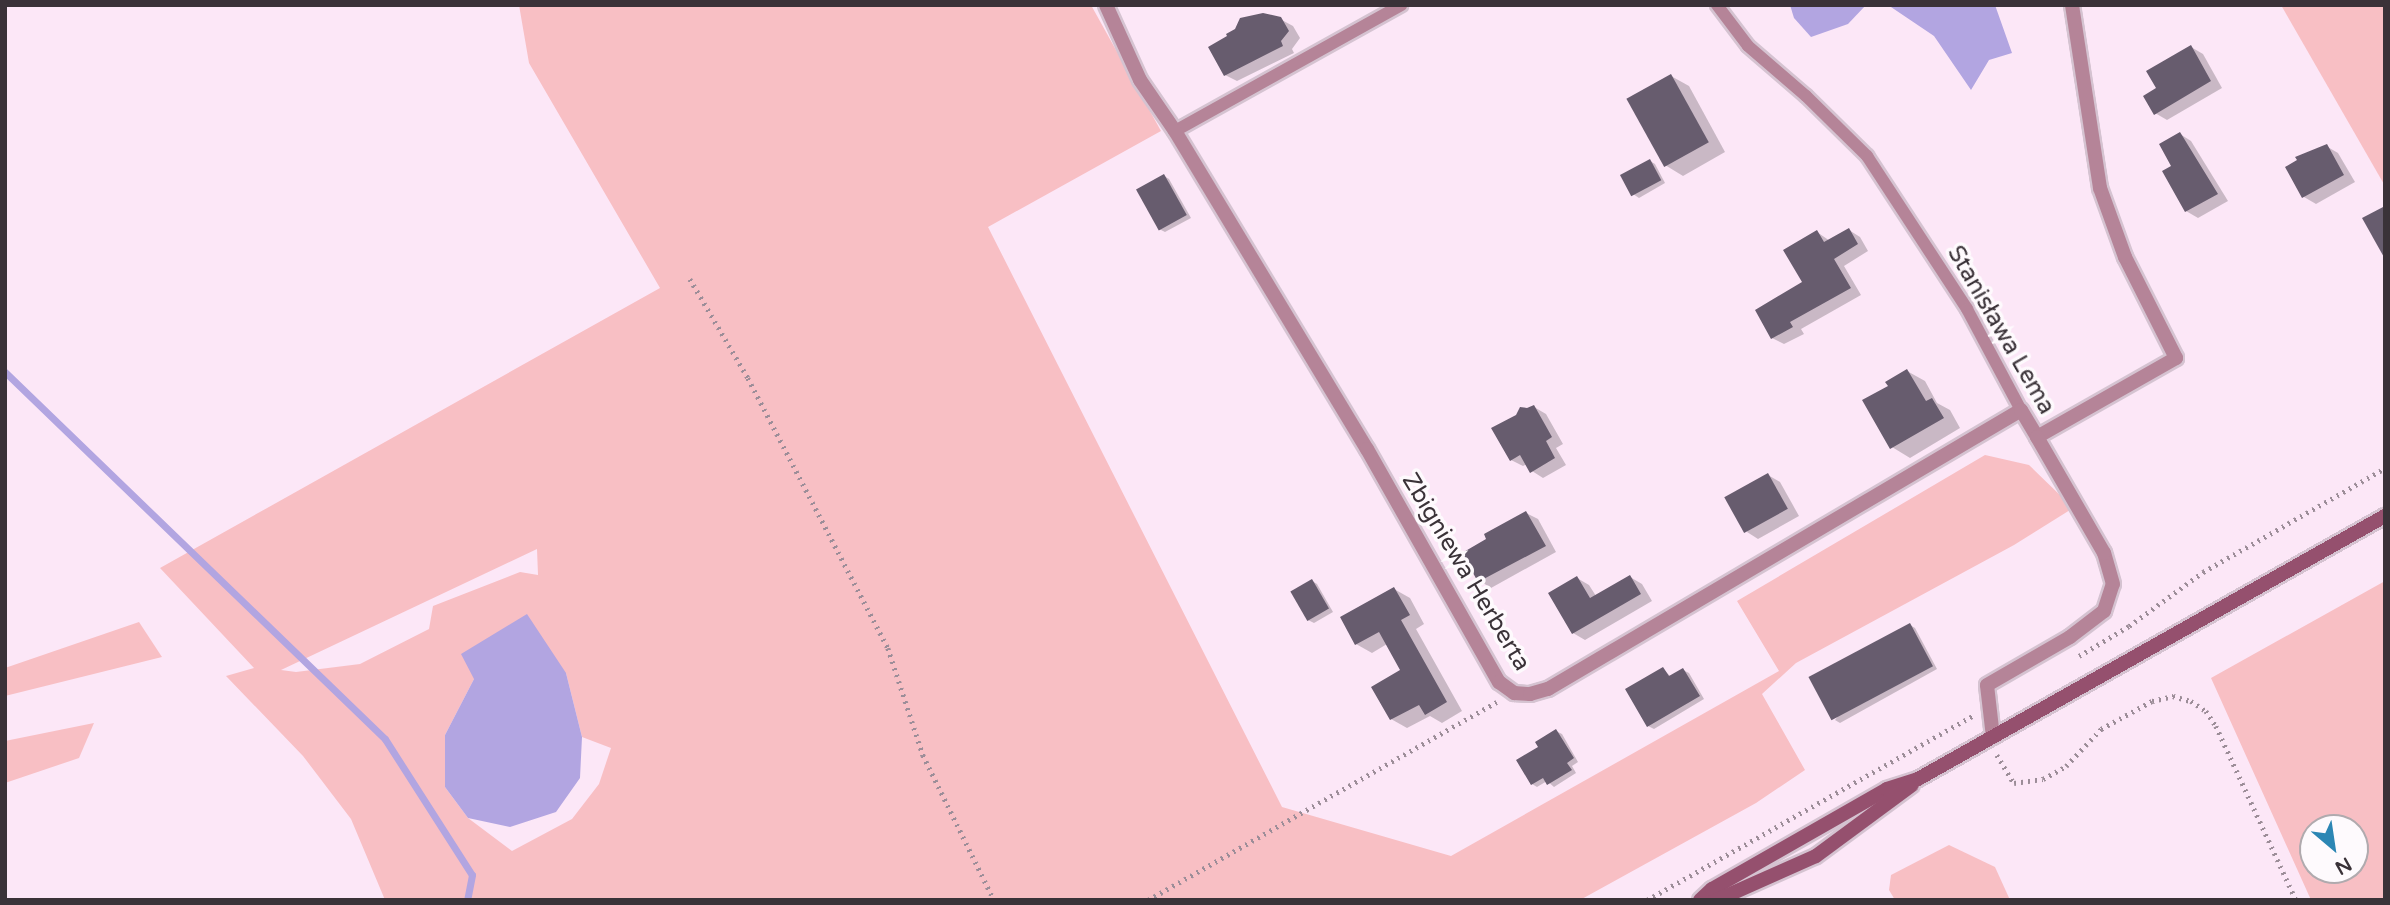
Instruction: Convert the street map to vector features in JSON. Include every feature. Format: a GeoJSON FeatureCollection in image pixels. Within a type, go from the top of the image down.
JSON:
{"type":"FeatureCollection","features":[{"type":"Feature","properties":{"kind":"main road"},"geometry":{"type":"LineString","coordinates":[[1700,900],[1712,889],[1887,789],[1918,779],[2385,516]]}},
{"type":"Feature","properties":{"kind":"main road"},"geometry":{"type":"LineString","coordinates":[[1717,900],[1816,856],[1894,800],[1918,779]]}},
{"type":"Feature","properties":{"kind":"street","name":"Zbigniewa Herberta"},"geometry":{"type":"LineString","coordinates":[[1106,5],[1140,80],[1175,131],[1367,449],[1499,682],[1514,693],[1530,694],[1548,689],[2021,410]]}},
{"type":"Feature","properties":{"kind":"street","name":"Stanisława Lema"},"geometry":{"type":"LineString","coordinates":[[2021,410],[2037,437],[2176,358],[2125,257],[2100,188],[2072,5]]}},
{"type":"Feature","properties":{"kind":"street"},"geometry":{"type":"LineString","coordinates":[[1993,737],[1987,685],[2070,637],[2104,611],[2113,584],[2104,553],[2037,437]]}},
{"type":"Feature","properties":{"kind":"lane"},"geometry":{"type":"LineString","coordinates":[[1175,131],[1401,5]]}},
{"type":"Feature","properties":{"kind":"lane","name":"Stanisława Lema"},"geometry":{"type":"LineString","coordinates":[[1717,5],[1748,46],[1806,96],[1867,156],[1967,309],[2021,410]]}},
{"type":"Feature","properties":{"kind":"path"},"geometry":{"type":"LineString","coordinates":[[690,279],[748,378],[888,648],[923,755],[994,900]]}},
{"type":"Feature","properties":{"kind":"path"},"geometry":{"type":"LineString","coordinates":[[1148,900],[1514,693]]}},
{"type":"Feature","properties":{"kind":"path"},"geometry":{"type":"LineString","coordinates":[[1993,737],[1996,753],[2014,783],[2043,779],[2066,766],[2101,729],[2152,701],[2173,696],[2191,701],[2206,711],[2216,726],[2296,900]]}},
{"type":"Feature","properties":{"kind":"shaded area"},"geometry":{"type":"Polygon","coordinates":[[[519,5],[1091,5],[1161,131],[988,227],[1282,807],[1451,856],[1779,671],[1737,601],[1985,455],[2029,465],[2063,498],[2070,510],[2014,545],[1796,663],[1762,694],[1805,770],[1756,803],[1580,900],[385,900],[351,819],[303,756],[226,676],[254,668],[160,568],[660,288],[529,63],[519,5]],[[537,549],[281,670],[296,672],[360,664],[429,629],[433,606],[520,572],[538,575],[537,549]],[[566,673],[474,679],[445,735],[445,787],[468,818],[512,851],[572,819],[599,784],[611,748],[582,737],[566,673]]]}},
{"type":"Feature","properties":{"kind":"shaded area"},"geometry":{"type":"Polygon","coordinates":[[[1790,5],[1866,5],[1848,24],[1811,37],[1794,18],[1790,5]]]}},
{"type":"Feature","properties":{"kind":"shaded area"},"geometry":{"type":"Polygon","coordinates":[[[1888,5],[1995,5],[2012,53],[1989,60],[1971,90],[1934,36],[1888,5]]]}},
{"type":"Feature","properties":{"kind":"shaded area"},"geometry":{"type":"Polygon","coordinates":[[[2281,5],[2385,5],[2385,186],[2281,5]]]}},
{"type":"Feature","properties":{"kind":"shaded area"},"geometry":{"type":"Polygon","coordinates":[[[2385,581],[2385,900],[2311,900],[2304,884],[2369,884],[2369,814],[2299,814],[2299,873],[2211,678],[2385,581]]]}},
{"type":"Feature","properties":{"kind":"shaded area"},"geometry":{"type":"Polygon","coordinates":[[[527,614],[566,673],[582,737],[580,778],[556,812],[510,827],[468,818],[445,787],[445,735],[474,679],[461,654],[527,614]]]}},
{"type":"Feature","properties":{"kind":"shaded area"},"geometry":{"type":"Polygon","coordinates":[[[139,622],[162,657],[5,696],[5,668],[139,622]]]}},
{"type":"Feature","properties":{"kind":"shaded area"},"geometry":{"type":"Polygon","coordinates":[[[94,723],[79,758],[5,783],[5,741],[94,723]]]}},
{"type":"Feature","properties":{"kind":"shaded area"},"geometry":{"type":"Polygon","coordinates":[[[1949,845],[1995,867],[2010,900],[1895,900],[1889,890],[1891,875],[1949,845]]]}},
{"type":"Feature","properties":{"kind":"building"},"geometry":{"type":"Polygon","coordinates":[[[1263,13],[1281,17],[1289,31],[1281,41],[1283,46],[1224,76],[1208,47],[1235,29],[1240,18],[1263,13]]]}},
{"type":"Feature","properties":{"kind":"building"},"geometry":{"type":"Polygon","coordinates":[[[2191,45],[2211,81],[2154,115],[2143,96],[2156,88],[2146,71],[2191,45]]]}},
{"type":"Feature","properties":{"kind":"building"},"geometry":{"type":"Polygon","coordinates":[[[1671,74],[1709,142],[1664,167],[1626,99],[1671,74]]]}},
{"type":"Feature","properties":{"kind":"building"},"geometry":{"type":"Polygon","coordinates":[[[2180,132],[2218,194],[2185,212],[2162,171],[2171,166],[2159,144],[2180,132]]]}},
{"type":"Feature","properties":{"kind":"building"},"geometry":{"type":"Polygon","coordinates":[[[2327,144],[2344,175],[2302,198],[2285,167],[2297,160],[2295,157],[2327,144]]]}},
{"type":"Feature","properties":{"kind":"building"},"geometry":{"type":"Polygon","coordinates":[[[1650,159],[1661,180],[1631,196],[1620,175],[1650,159]]]}},
{"type":"Feature","properties":{"kind":"building"},"geometry":{"type":"Polygon","coordinates":[[[1164,174],[1187,215],[1159,231],[1136,190],[1164,174]]]}},
{"type":"Feature","properties":{"kind":"building"},"geometry":{"type":"Polygon","coordinates":[[[2385,206],[2385,259],[2362,218],[2385,206]]]}},
{"type":"Feature","properties":{"kind":"building"},"geometry":{"type":"Polygon","coordinates":[[[1849,228],[1858,244],[1834,259],[1851,288],[1790,322],[1793,327],[1771,339],[1755,310],[1802,282],[1783,250],[1817,230],[1824,242],[1849,228]]]}},
{"type":"Feature","properties":{"kind":"building"},"geometry":{"type":"Polygon","coordinates":[[[1907,369],[1926,401],[1932,398],[1944,418],[1890,449],[1862,400],[1888,386],[1885,382],[1907,369]]]}},
{"type":"Feature","properties":{"kind":"building"},"geometry":{"type":"Polygon","coordinates":[[[1534,405],[1552,437],[1546,441],[1555,458],[1530,473],[1520,455],[1510,461],[1491,428],[1516,415],[1520,407],[1534,405]]]}},
{"type":"Feature","properties":{"kind":"building"},"geometry":{"type":"Polygon","coordinates":[[[1768,473],[1788,509],[1744,533],[1724,497],[1768,473]]]}},
{"type":"Feature","properties":{"kind":"building"},"geometry":{"type":"Polygon","coordinates":[[[1526,511],[1546,546],[1478,582],[1462,553],[1486,539],[1484,534],[1526,511]]]}},
{"type":"Feature","properties":{"kind":"building"},"geometry":{"type":"Polygon","coordinates":[[[1630,575],[1641,594],[1572,634],[1548,593],[1577,576],[1590,598],[1630,575]]]}},
{"type":"Feature","properties":{"kind":"building"},"geometry":{"type":"Polygon","coordinates":[[[1312,579],[1329,608],[1307,621],[1290,592],[1312,579]]]}},
{"type":"Feature","properties":{"kind":"building"},"geometry":{"type":"Polygon","coordinates":[[[1394,587],[1410,615],[1401,620],[1447,702],[1425,715],[1419,705],[1390,720],[1371,687],[1400,670],[1379,632],[1355,645],[1340,617],[1394,587]]]}},
{"type":"Feature","properties":{"kind":"building"},"geometry":{"type":"Polygon","coordinates":[[[1910,623],[1933,666],[1831,720],[1808,677],[1910,623]]]}},
{"type":"Feature","properties":{"kind":"building"},"geometry":{"type":"Polygon","coordinates":[[[1663,667],[1669,676],[1683,668],[1700,696],[1647,727],[1625,689],[1663,667]]]}},
{"type":"Feature","properties":{"kind":"building"},"geometry":{"type":"Polygon","coordinates":[[[1556,729],[1574,758],[1567,763],[1572,770],[1547,785],[1543,778],[1531,785],[1516,760],[1538,747],[1535,742],[1556,729]]]}},
{"type":"Feature","properties":{"kind":"waterway"},"geometry":{"type":"LineString","coordinates":[[5,372],[385,739],[472,875],[467,900]]}}]}
